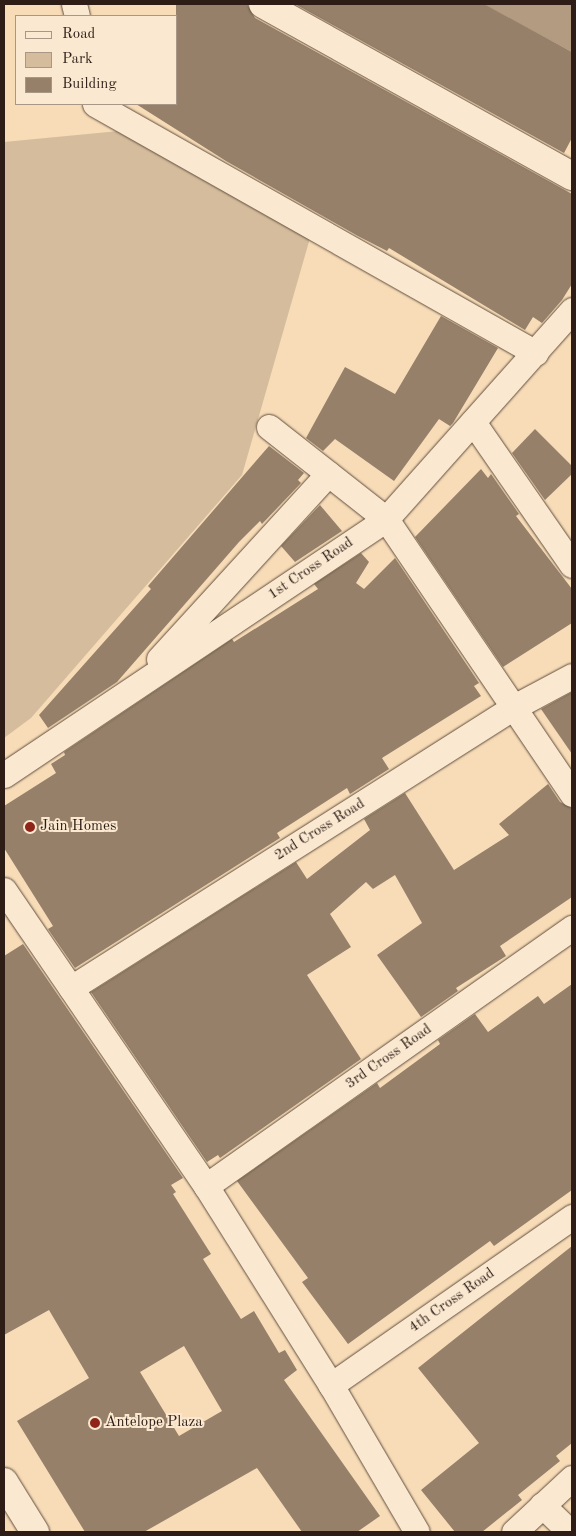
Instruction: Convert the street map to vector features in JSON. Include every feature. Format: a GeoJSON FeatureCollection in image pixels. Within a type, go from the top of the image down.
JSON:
{"type":"FeatureCollection","features":[{"type":"Feature","properties":{"kind":"street"},"geometry":{"type":"LineString","coordinates":[[263,4],[572,176]]}},
{"type":"Feature","properties":{"kind":"street"},"geometry":{"type":"LineString","coordinates":[[97,105],[536,353]]}},
{"type":"Feature","properties":{"kind":"street","name":"1st Cross Road"},"geometry":{"type":"LineString","coordinates":[[4,775],[386,518],[536,353],[572,310]]}},
{"type":"Feature","properties":{"kind":"street"},"geometry":{"type":"LineString","coordinates":[[473,422],[572,565]]}},
{"type":"Feature","properties":{"kind":"street"},"geometry":{"type":"LineString","coordinates":[[269,428],[386,518],[572,794]]}},
{"type":"Feature","properties":{"kind":"street"},"geometry":{"type":"LineString","coordinates":[[132,689],[328,474]]}},
{"type":"Feature","properties":{"kind":"street","name":"2nd Cross Road"},"geometry":{"type":"LineString","coordinates":[[72,988],[514,707],[572,676]]}},
{"type":"Feature","properties":{"kind":"street"},"geometry":{"type":"LineString","coordinates":[[4,890],[206,1186],[331,1385],[417,1532]]}},
{"type":"Feature","properties":{"kind":"street","name":"3rd Cross Road"},"geometry":{"type":"LineString","coordinates":[[206,1186],[572,928]]}},
{"type":"Feature","properties":{"kind":"street","name":"4th Cross Road"},"geometry":{"type":"LineString","coordinates":[[331,1385],[572,1217]]}},
{"type":"Feature","properties":{"kind":"street"},"geometry":{"type":"LineString","coordinates":[[514,1532],[572,1478]]}},
{"type":"Feature","properties":{"kind":"street"},"geometry":{"type":"LineString","coordinates":[[4,1482],[35,1532]]}},
{"type":"Feature","properties":{"kind":"street"},"geometry":{"type":"LineString","coordinates":[[542,1505],[570,1532]]}},
{"type":"Feature","properties":{"kind":"green space"},"geometry":{"type":"Polygon","coordinates":[[[119,131],[310,238],[242,475],[31,718],[4,738],[4,142],[119,131]]]}},
{"type":"Feature","properties":{"kind":"shaded area"},"geometry":{"type":"Polygon","coordinates":[[[483,4],[572,4],[572,52],[483,4]]]}},
{"type":"Feature","properties":{"kind":"building"},"geometry":{"type":"Polygon","coordinates":[[[176,4],[247,4],[255,18],[572,194],[572,284],[562,300],[542,323],[533,317],[525,330],[389,248],[387,251],[358,236],[226,161],[138,105],[178,105],[178,15],[176,15],[176,4]]]}},
{"type":"Feature","properties":{"kind":"building"},"geometry":{"type":"Polygon","coordinates":[[[295,4],[484,4],[572,52],[572,138],[564,153],[295,4]]]}},
{"type":"Feature","properties":{"kind":"building"},"geometry":{"type":"Polygon","coordinates":[[[441,316],[498,348],[453,423],[450,426],[439,419],[394,481],[335,439],[323,451],[306,438],[345,367],[395,394],[441,316]]]}},
{"type":"Feature","properties":{"kind":"building"},"geometry":{"type":"Polygon","coordinates":[[[535,429],[572,466],[572,474],[545,500],[512,453],[535,429]]]}},
{"type":"Feature","properties":{"kind":"building"},"geometry":{"type":"Polygon","coordinates":[[[269,446],[304,473],[298,480],[301,483],[262,524],[260,521],[239,542],[117,682],[48,728],[39,715],[151,589],[148,586],[269,446]]]}},
{"type":"Feature","properties":{"kind":"building"},"geometry":{"type":"Polygon","coordinates":[[[481,469],[488,478],[491,474],[519,514],[516,516],[572,589],[572,623],[503,667],[415,537],[481,469]]]}},
{"type":"Feature","properties":{"kind":"building"},"geometry":{"type":"Polygon","coordinates":[[[320,505],[342,531],[295,562],[281,546],[320,505]]]}},
{"type":"Feature","properties":{"kind":"building"},"geometry":{"type":"Polygon","coordinates":[[[361,553],[369,562],[356,583],[364,589],[395,558],[479,683],[474,686],[481,696],[382,758],[389,769],[350,794],[347,788],[277,833],[280,838],[75,968],[48,929],[53,926],[4,848],[4,806],[56,773],[51,764],[65,755],[64,752],[232,639],[234,642],[318,589],[314,584],[361,553]]]}},
{"type":"Feature","properties":{"kind":"building"},"geometry":{"type":"Polygon","coordinates":[[[572,692],[572,754],[541,709],[572,692]]]}},
{"type":"Feature","properties":{"kind":"building"},"geometry":{"type":"Polygon","coordinates":[[[548,784],[560,802],[572,808],[572,897],[500,946],[506,956],[456,988],[458,991],[421,1017],[377,955],[422,923],[395,875],[373,889],[366,882],[330,914],[351,947],[307,975],[361,1059],[220,1158],[218,1155],[207,1162],[91,992],[296,862],[307,879],[370,830],[364,819],[405,793],[454,870],[509,835],[499,824],[548,784]]]}},
{"type":"Feature","properties":{"kind":"building"},"geometry":{"type":"Polygon","coordinates":[[[23,944],[183,1178],[171,1185],[176,1192],[173,1194],[211,1254],[203,1259],[241,1319],[254,1311],[279,1353],[285,1350],[297,1370],[284,1380],[380,1516],[357,1532],[302,1532],[257,1468],[144,1532],[85,1532],[17,1421],[89,1378],[49,1310],[4,1335],[4,956],[23,944]],[[184,1346],[140,1372],[179,1436],[222,1411],[184,1346]]]}},
{"type":"Feature","properties":{"kind":"building"},"geometry":{"type":"Polygon","coordinates":[[[572,984],[572,1190],[494,1246],[490,1241],[348,1344],[302,1282],[308,1278],[237,1181],[377,1083],[380,1088],[440,1044],[438,1040],[475,1014],[488,1032],[538,996],[544,1004],[572,984]]]}},
{"type":"Feature","properties":{"kind":"building"},"geometry":{"type":"Polygon","coordinates":[[[572,1246],[572,1443],[556,1456],[560,1461],[518,1495],[522,1500],[482,1532],[455,1532],[421,1490],[479,1443],[418,1368],[572,1246]]]}},
{"type":"Feature","properties":{"kind":"place","name":"Jain Homes"},"geometry":{"type":"Point","coordinates":[30,827]}},
{"type":"Feature","properties":{"kind":"place","name":"Antelope Plaza"},"geometry":{"type":"Point","coordinates":[95,1423]}}]}
